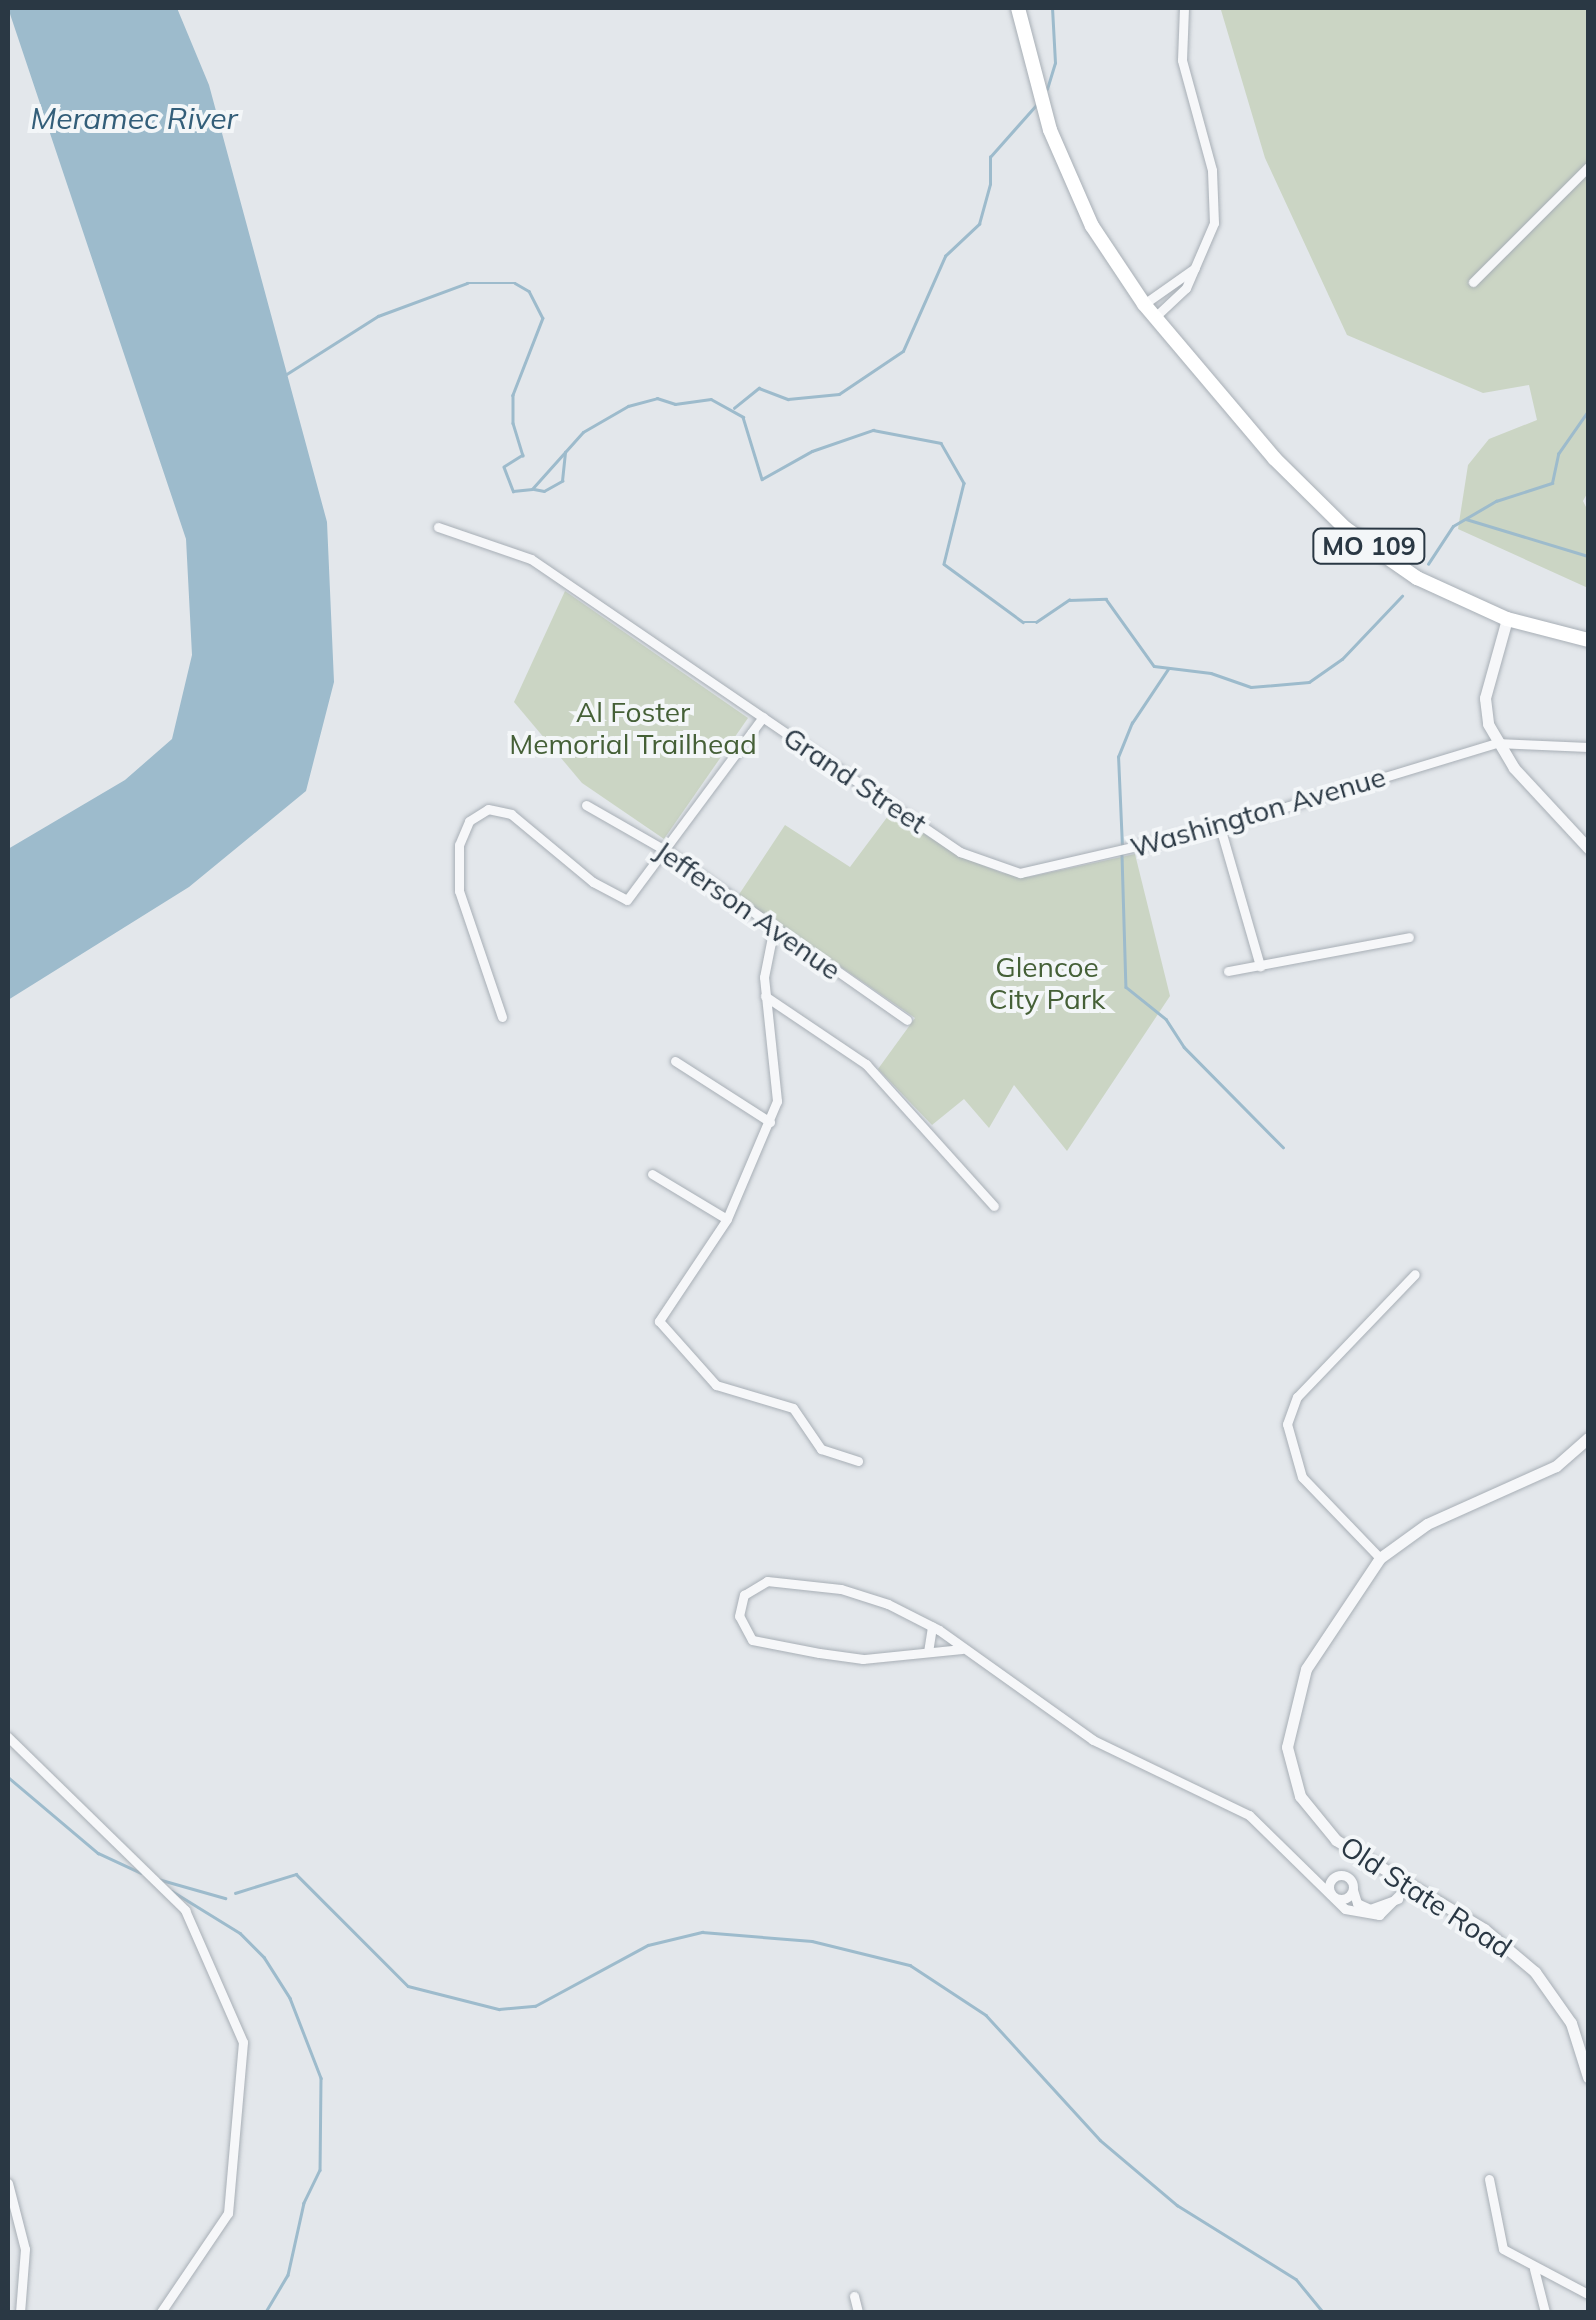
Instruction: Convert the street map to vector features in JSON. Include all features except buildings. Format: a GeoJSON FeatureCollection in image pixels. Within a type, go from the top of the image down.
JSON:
{"type":"FeatureCollection","features":[{"type":"Feature","properties":{"kind":"main road","name":"MO 109"},"geometry":{"type":"LineString","coordinates":[[1018,8],[1062,165],[1097,235],[1144,304],[1321,507],[1417,578],[1507,620],[1588,640]]}},
{"type":"Feature","properties":{"kind":"street"},"geometry":{"type":"LineString","coordinates":[[1155,317],[1186,288],[1214,222],[1214,192],[1182,60],[1184,8]]}},
{"type":"Feature","properties":{"kind":"street"},"geometry":{"type":"LineString","coordinates":[[1473,282],[1588,167]]}},
{"type":"Feature","properties":{"kind":"street"},"geometry":{"type":"LineString","coordinates":[[1144,304],[1195,268]]}},
{"type":"Feature","properties":{"kind":"street","name":"Grand Street"},"geometry":{"type":"LineString","coordinates":[[438,527],[531,560],[960,852],[1020,873]]}},
{"type":"Feature","properties":{"kind":"street"},"geometry":{"type":"LineString","coordinates":[[1507,620],[1485,698],[1496,743],[1588,848]]}},
{"type":"Feature","properties":{"kind":"street"},"geometry":{"type":"LineString","coordinates":[[502,1017],[460,891],[460,845],[470,821],[488,809],[511,814],[593,882],[627,900],[668,852],[762,717]]}},
{"type":"Feature","properties":{"kind":"street","name":"Washington Avenue"},"geometry":{"type":"LineString","coordinates":[[1020,873],[1220,827],[1496,743],[1588,747]]}},
{"type":"Feature","properties":{"kind":"street","name":"Jefferson Avenue"},"geometry":{"type":"LineString","coordinates":[[586,805],[668,852],[907,1020]]}},
{"type":"Feature","properties":{"kind":"street"},"geometry":{"type":"LineString","coordinates":[[1220,827],[1260,966]]}},
{"type":"Feature","properties":{"kind":"street"},"geometry":{"type":"LineString","coordinates":[[774,926],[765,996],[779,1068],[770,1122],[727,1219],[660,1311],[660,1326],[716,1386],[793,1408],[821,1448],[858,1460]]}},
{"type":"Feature","properties":{"kind":"street"},"geometry":{"type":"LineString","coordinates":[[1228,971],[1409,937]]}},
{"type":"Feature","properties":{"kind":"street"},"geometry":{"type":"LineString","coordinates":[[765,996],[866,1064],[994,1206]]}},
{"type":"Feature","properties":{"kind":"street"},"geometry":{"type":"LineString","coordinates":[[675,1060],[770,1122]]}},
{"type":"Feature","properties":{"kind":"street"},"geometry":{"type":"LineString","coordinates":[[652,1174],[727,1219]]}},
{"type":"Feature","properties":{"kind":"street"},"geometry":{"type":"LineString","coordinates":[[1380,1558],[1302,1478],[1286,1424],[1296,1398],[1415,1274]]}},
{"type":"Feature","properties":{"kind":"street","name":"Old State Road"},"geometry":{"type":"LineString","coordinates":[[1588,1438],[1556,1466],[1427,1524],[1380,1558],[1306,1669],[1289,1718],[1288,1758],[1300,1796],[1327,1831],[1404,1892],[1484,1929],[1535,1972],[1571,2023],[1588,2077]]}},
{"type":"Feature","properties":{"kind":"street"},"geometry":{"type":"LineString","coordinates":[[962,1649],[864,1660],[752,1640],[739,1616],[744,1595],[767,1581],[841,1589],[932,1626],[1092,1740],[1249,1815],[1352,1913],[1379,1916],[1404,1892]]}},
{"type":"Feature","properties":{"kind":"street"},"geometry":{"type":"LineString","coordinates":[[928,1652],[932,1626]]}},
{"type":"Feature","properties":{"kind":"street"},"geometry":{"type":"LineString","coordinates":[[8,1736],[185,1910],[243,2042],[228,2213],[161,2312]]}},
{"type":"Feature","properties":{"kind":"street"},"geometry":{"type":"LineString","coordinates":[[1309,1874],[1350,1879],[1357,1903],[1370,1909],[1404,1892]]}},
{"type":"Feature","properties":{"kind":"street"},"geometry":{"type":"LineString","coordinates":[[1336,1876],[1330,1884],[1332,1896],[1342,1899],[1353,1890]]}},
{"type":"Feature","properties":{"kind":"street"},"geometry":{"type":"LineString","coordinates":[[1489,2180],[1498,2239],[1534,2270],[1588,2294]]}},
{"type":"Feature","properties":{"kind":"street"},"geometry":{"type":"LineString","coordinates":[[8,2183],[25,2249],[20,2312]]}},
{"type":"Feature","properties":{"kind":"street"},"geometry":{"type":"LineString","coordinates":[[1534,2270],[1545,2312]]}},
{"type":"Feature","properties":{"kind":"street"},"geometry":{"type":"LineString","coordinates":[[854,2296],[858,2312]]}},
{"type":"Feature","properties":{"kind":"green space"},"geometry":{"type":"Polygon","coordinates":[[[1588,8],[1588,492],[1583,501],[1588,511],[1588,588],[1458,529],[1468,465],[1489,439],[1537,420],[1529,385],[1483,393],[1347,335],[1265,158],[1221,10],[1588,8]]]}},
{"type":"Feature","properties":{"kind":"green space","name":"Al Foster Memorial Trailhead"},"geometry":{"type":"Polygon","coordinates":[[[565,591],[748,718],[664,839],[582,783],[514,702],[565,591]]]}},
{"type":"Feature","properties":{"kind":"green space","name":"Glencoe City Park"},"geometry":{"type":"Polygon","coordinates":[[[891,812],[955,854],[1002,873],[1029,877],[1135,854],[1170,996],[1067,1151],[1014,1085],[989,1128],[964,1099],[932,1125],[878,1069],[915,1018],[738,896],[785,825],[850,867],[891,812]]]}},
{"type":"Feature","properties":{"kind":"water","name":"Meramec River"},"geometry":{"type":"Polygon","coordinates":[[[8,8],[177,8],[209,85],[327,522],[334,682],[306,791],[189,887],[8,1000],[8,849],[125,780],[172,739],[192,655],[186,539],[8,8]]]}},
{"type":"Feature","properties":{"kind":"waterway"},"geometry":{"type":"LineString","coordinates":[[1047,89],[1055,63],[1052,8]]}},
{"type":"Feature","properties":{"kind":"waterway"},"geometry":{"type":"LineString","coordinates":[[734,408],[759,388],[788,399],[839,394],[903,351],[945,256],[979,224],[990,184],[990,157],[1037,104]]}},
{"type":"Feature","properties":{"kind":"waterway"},"geometry":{"type":"LineString","coordinates":[[285,375],[378,316],[467,283],[515,283],[529,291],[543,318],[513,395],[513,423],[523,455],[504,467],[513,491],[532,489],[583,432],[628,406],[657,398],[675,404],[711,399],[743,417],[762,479],[812,451],[873,430],[941,443],[964,483],[944,564],[1023,622],[1036,622],[1069,600],[1106,599],[1154,666],[1211,673],[1251,687],[1309,682],[1342,659],[1402,596]]}},
{"type":"Feature","properties":{"kind":"waterway"},"geometry":{"type":"LineString","coordinates":[[1428,564],[1453,526],[1496,501],[1552,483],[1558,454],[1588,411]]}},
{"type":"Feature","properties":{"kind":"waterway"},"geometry":{"type":"LineString","coordinates":[[534,489],[544,491],[562,481],[565,452]]}},
{"type":"Feature","properties":{"kind":"waterway"},"geometry":{"type":"LineString","coordinates":[[1466,519],[1588,556]]}},
{"type":"Feature","properties":{"kind":"waterway"},"geometry":{"type":"LineString","coordinates":[[1122,847],[1118,757],[1132,723],[1168,669]]}},
{"type":"Feature","properties":{"kind":"waterway"},"geometry":{"type":"LineString","coordinates":[[1122,855],[1126,987],[1166,1019],[1184,1047],[1283,1147]]}},
{"type":"Feature","properties":{"kind":"waterway"},"geometry":{"type":"LineString","coordinates":[[8,1777],[98,1853],[141,1873]]}},
{"type":"Feature","properties":{"kind":"waterway"},"geometry":{"type":"LineString","coordinates":[[235,1893],[296,1874],[408,1986],[499,2009],[535,2006],[648,1945],[702,1932],[812,1941],[910,1965],[986,2015],[1100,2140],[1177,2205],[1296,2279],[1323,2312]]}},
{"type":"Feature","properties":{"kind":"waterway"},"geometry":{"type":"LineString","coordinates":[[158,1879],[225,1898]]}},
{"type":"Feature","properties":{"kind":"waterway"},"geometry":{"type":"LineString","coordinates":[[172,1891],[240,1933],[264,1957],[290,1998],[321,2078],[320,2170],[304,2203],[288,2275],[266,2312]]}}]}
